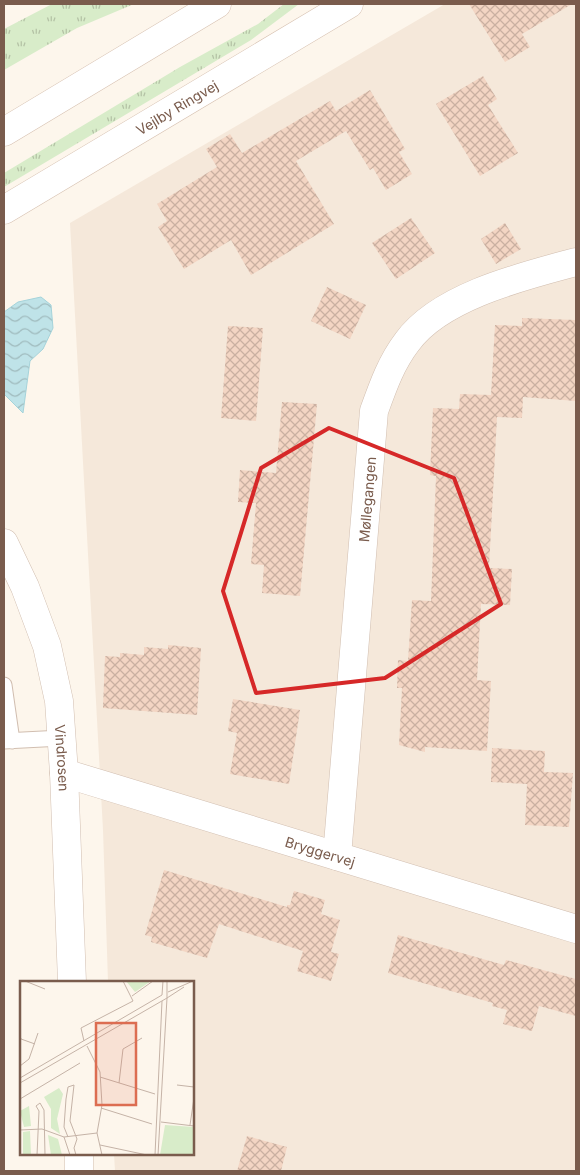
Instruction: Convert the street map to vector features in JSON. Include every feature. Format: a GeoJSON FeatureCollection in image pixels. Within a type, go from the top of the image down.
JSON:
{"type":"FeatureCollection","features":[{"type":"Feature","properties":{"kind":"street"},"geometry":{"type":"LineString","coordinates":[[4,132],[217,4]]}},
{"type":"Feature","properties":{"kind":"street","name":"Vejlby Ringvej"},"geometry":{"type":"LineString","coordinates":[[4,210],[349,4]]}},
{"type":"Feature","properties":{"kind":"street","name":"Møllegangen"},"geometry":{"type":"LineString","coordinates":[[337,856],[374,410],[390,368],[407,341],[426,321],[472,295],[522,276],[576,262]]}},
{"type":"Feature","properties":{"kind":"street","name":"Vindrosen"},"geometry":{"type":"LineString","coordinates":[[4,543],[25,587],[47,646],[59,701],[64,773],[72,981]]}},
{"type":"Feature","properties":{"kind":"street","name":"Bryggervej"},"geometry":{"type":"LineString","coordinates":[[64,773],[576,929]]}},
{"type":"Feature","properties":{"kind":"street"},"geometry":{"type":"LineString","coordinates":[[79,1155],[80,1171]]}},
{"type":"Feature","properties":{"kind":"lane"},"geometry":{"type":"LineString","coordinates":[[4,686],[8,741],[62,738]]}},
{"type":"Feature","properties":{"kind":"highlighted area"},"geometry":{"type":"Polygon","coordinates":[[[329,428],[454,478],[501,604],[385,678],[256,693],[223,591],[261,468],[329,428]]]}},
{"type":"Feature","properties":{"kind":"shaded area"},"geometry":{"type":"Polygon","coordinates":[[[445,4],[576,4],[576,1171],[115,1171],[114,1155],[194,1155],[194,981],[108,981],[103,830],[70,223],[445,4]]]}},
{"type":"Feature","properties":{"kind":"green space"},"geometry":{"type":"Polygon","coordinates":[[[52,4],[134,4],[77,28],[4,70],[4,29],[52,4]]]}},
{"type":"Feature","properties":{"kind":"green space"},"geometry":{"type":"Polygon","coordinates":[[[284,4],[299,4],[251,40],[4,187],[4,173],[180,67],[258,24],[284,4]]]}},
{"type":"Feature","properties":{"kind":"water"},"geometry":{"type":"Polygon","coordinates":[[[41,297],[51,305],[53,328],[43,349],[30,361],[23,413],[4,394],[4,312],[18,302],[41,297]]]}},
{"type":"Feature","properties":{"kind":"building"},"geometry":{"type":"Polygon","coordinates":[[[469,4],[572,4],[522,34],[530,47],[505,62],[469,4]]]}},
{"type":"Feature","properties":{"kind":"building"},"geometry":{"type":"Polygon","coordinates":[[[483,76],[497,99],[488,105],[518,153],[480,176],[436,104],[483,76]]]}},
{"type":"Feature","properties":{"kind":"building"},"geometry":{"type":"Polygon","coordinates":[[[370,90],[405,149],[399,152],[412,174],[386,190],[373,168],[370,170],[346,131],[296,161],[334,224],[251,275],[231,240],[184,269],[158,227],[167,221],[157,204],[217,167],[206,149],[230,134],[242,153],[330,101],[336,111],[370,90]]]}},
{"type":"Feature","properties":{"kind":"building"},"geometry":{"type":"Polygon","coordinates":[[[411,218],[435,253],[396,279],[372,243],[411,218]]]}},
{"type":"Feature","properties":{"kind":"building"},"geometry":{"type":"Polygon","coordinates":[[[505,223],[521,249],[496,264],[481,239],[505,223]]]}},
{"type":"Feature","properties":{"kind":"building"},"geometry":{"type":"Polygon","coordinates":[[[327,287],[366,305],[350,339],[311,321],[327,287]]]}},
{"type":"Feature","properties":{"kind":"building"},"geometry":{"type":"Polygon","coordinates":[[[522,318],[576,320],[576,401],[523,397],[522,418],[497,417],[489,568],[512,569],[510,605],[481,604],[477,680],[491,681],[487,751],[425,747],[425,752],[399,745],[402,688],[397,688],[398,660],[408,661],[412,600],[431,601],[436,476],[430,475],[433,408],[459,409],[460,394],[491,395],[495,325],[522,326],[522,318]]]}},
{"type":"Feature","properties":{"kind":"building"},"geometry":{"type":"Polygon","coordinates":[[[228,326],[263,328],[256,421],[221,418],[228,326]]]}},
{"type":"Feature","properties":{"kind":"building"},"geometry":{"type":"Polygon","coordinates":[[[282,402],[317,404],[300,596],[262,593],[264,565],[251,564],[256,503],[238,502],[240,470],[276,473],[282,402]]]}},
{"type":"Feature","properties":{"kind":"building"},"geometry":{"type":"Polygon","coordinates":[[[168,645],[201,648],[197,715],[103,708],[105,656],[120,657],[120,653],[144,655],[144,647],[168,649],[168,645]]]}},
{"type":"Feature","properties":{"kind":"building"},"geometry":{"type":"Polygon","coordinates":[[[233,699],[300,710],[289,784],[230,774],[237,733],[228,731],[233,699]]]}},
{"type":"Feature","properties":{"kind":"building"},"geometry":{"type":"Polygon","coordinates":[[[492,748],[545,751],[544,772],[573,773],[569,827],[525,825],[527,784],[491,782],[492,748]]]}},
{"type":"Feature","properties":{"kind":"building"},"geometry":{"type":"Polygon","coordinates":[[[164,870],[287,907],[287,905],[290,905],[294,891],[325,900],[321,914],[340,920],[331,952],[339,954],[331,981],[297,971],[303,951],[219,924],[207,958],[151,942],[152,937],[145,935],[164,870]]]}},
{"type":"Feature","properties":{"kind":"building"},"geometry":{"type":"Polygon","coordinates":[[[398,935],[504,965],[506,960],[576,979],[576,1016],[539,1006],[532,1031],[503,1024],[507,1010],[492,1006],[493,1003],[388,973],[398,935]]]}},
{"type":"Feature","properties":{"kind":"building"},"geometry":{"type":"Polygon","coordinates":[[[247,1136],[287,1147],[281,1171],[237,1171],[247,1136]]]}}]}
